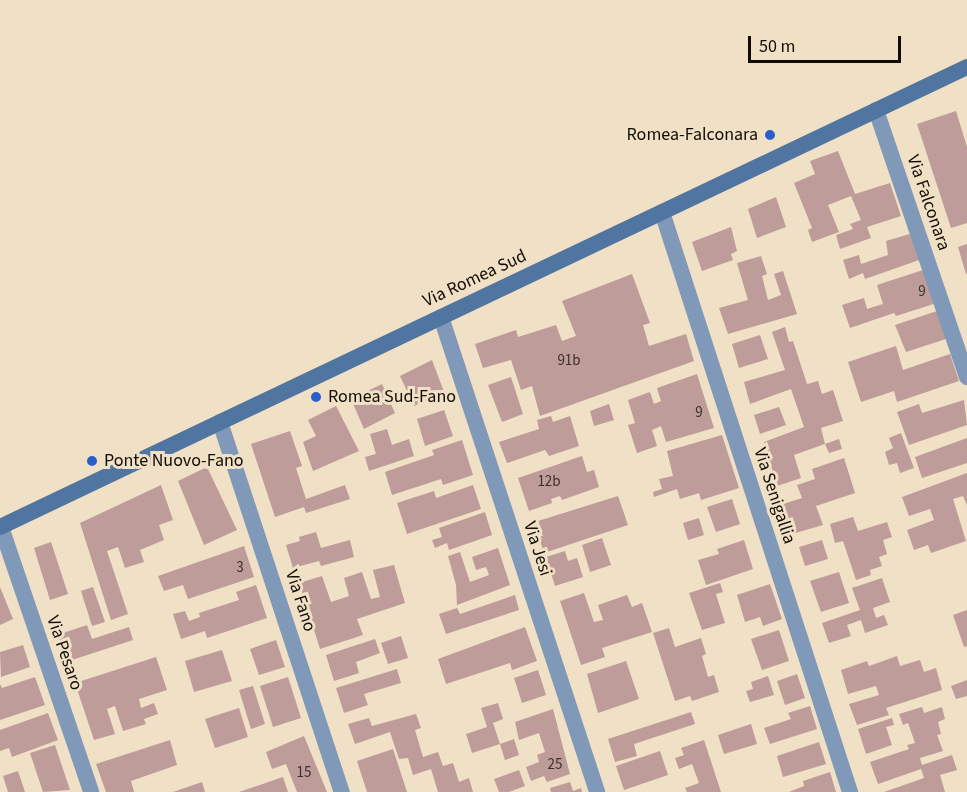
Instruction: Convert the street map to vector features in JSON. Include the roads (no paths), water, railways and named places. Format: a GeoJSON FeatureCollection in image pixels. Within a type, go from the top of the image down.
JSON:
{"type":"FeatureCollection","features":[{"type":"Feature","properties":{"kind":"main road","name":"Via Romea Sud"},"geometry":{"type":"LineString","coordinates":[[1,527],[967,67]]}},
{"type":"Feature","properties":{"kind":"street","name":"Via Falconara"},"geometry":{"type":"LineString","coordinates":[[876,110],[967,377]]}},
{"type":"Feature","properties":{"kind":"street","name":"Via Senigallia"},"geometry":{"type":"LineString","coordinates":[[662,212],[850,792]]}},
{"type":"Feature","properties":{"kind":"street","name":"Via Jesi"},"geometry":{"type":"LineString","coordinates":[[441,317],[597,792]]}},
{"type":"Feature","properties":{"kind":"street","name":"Via Fano"},"geometry":{"type":"LineString","coordinates":[[220,422],[342,792]]}},
{"type":"Feature","properties":{"kind":"street","name":"Via Pesaro"},"geometry":{"type":"LineString","coordinates":[[1,527],[91,792]]}},
{"type":"Feature","properties":{"kind":"place","name":"Romea-Falconara"},"geometry":{"type":"Point","coordinates":[770,135]}},
{"type":"Feature","properties":{"kind":"place","name":"Romea Sud-Fano"},"geometry":{"type":"Point","coordinates":[316,397]}},
{"type":"Feature","properties":{"kind":"place","name":"Ponte Nuovo-Fano"},"geometry":{"type":"Point","coordinates":[92,461]}}]}
